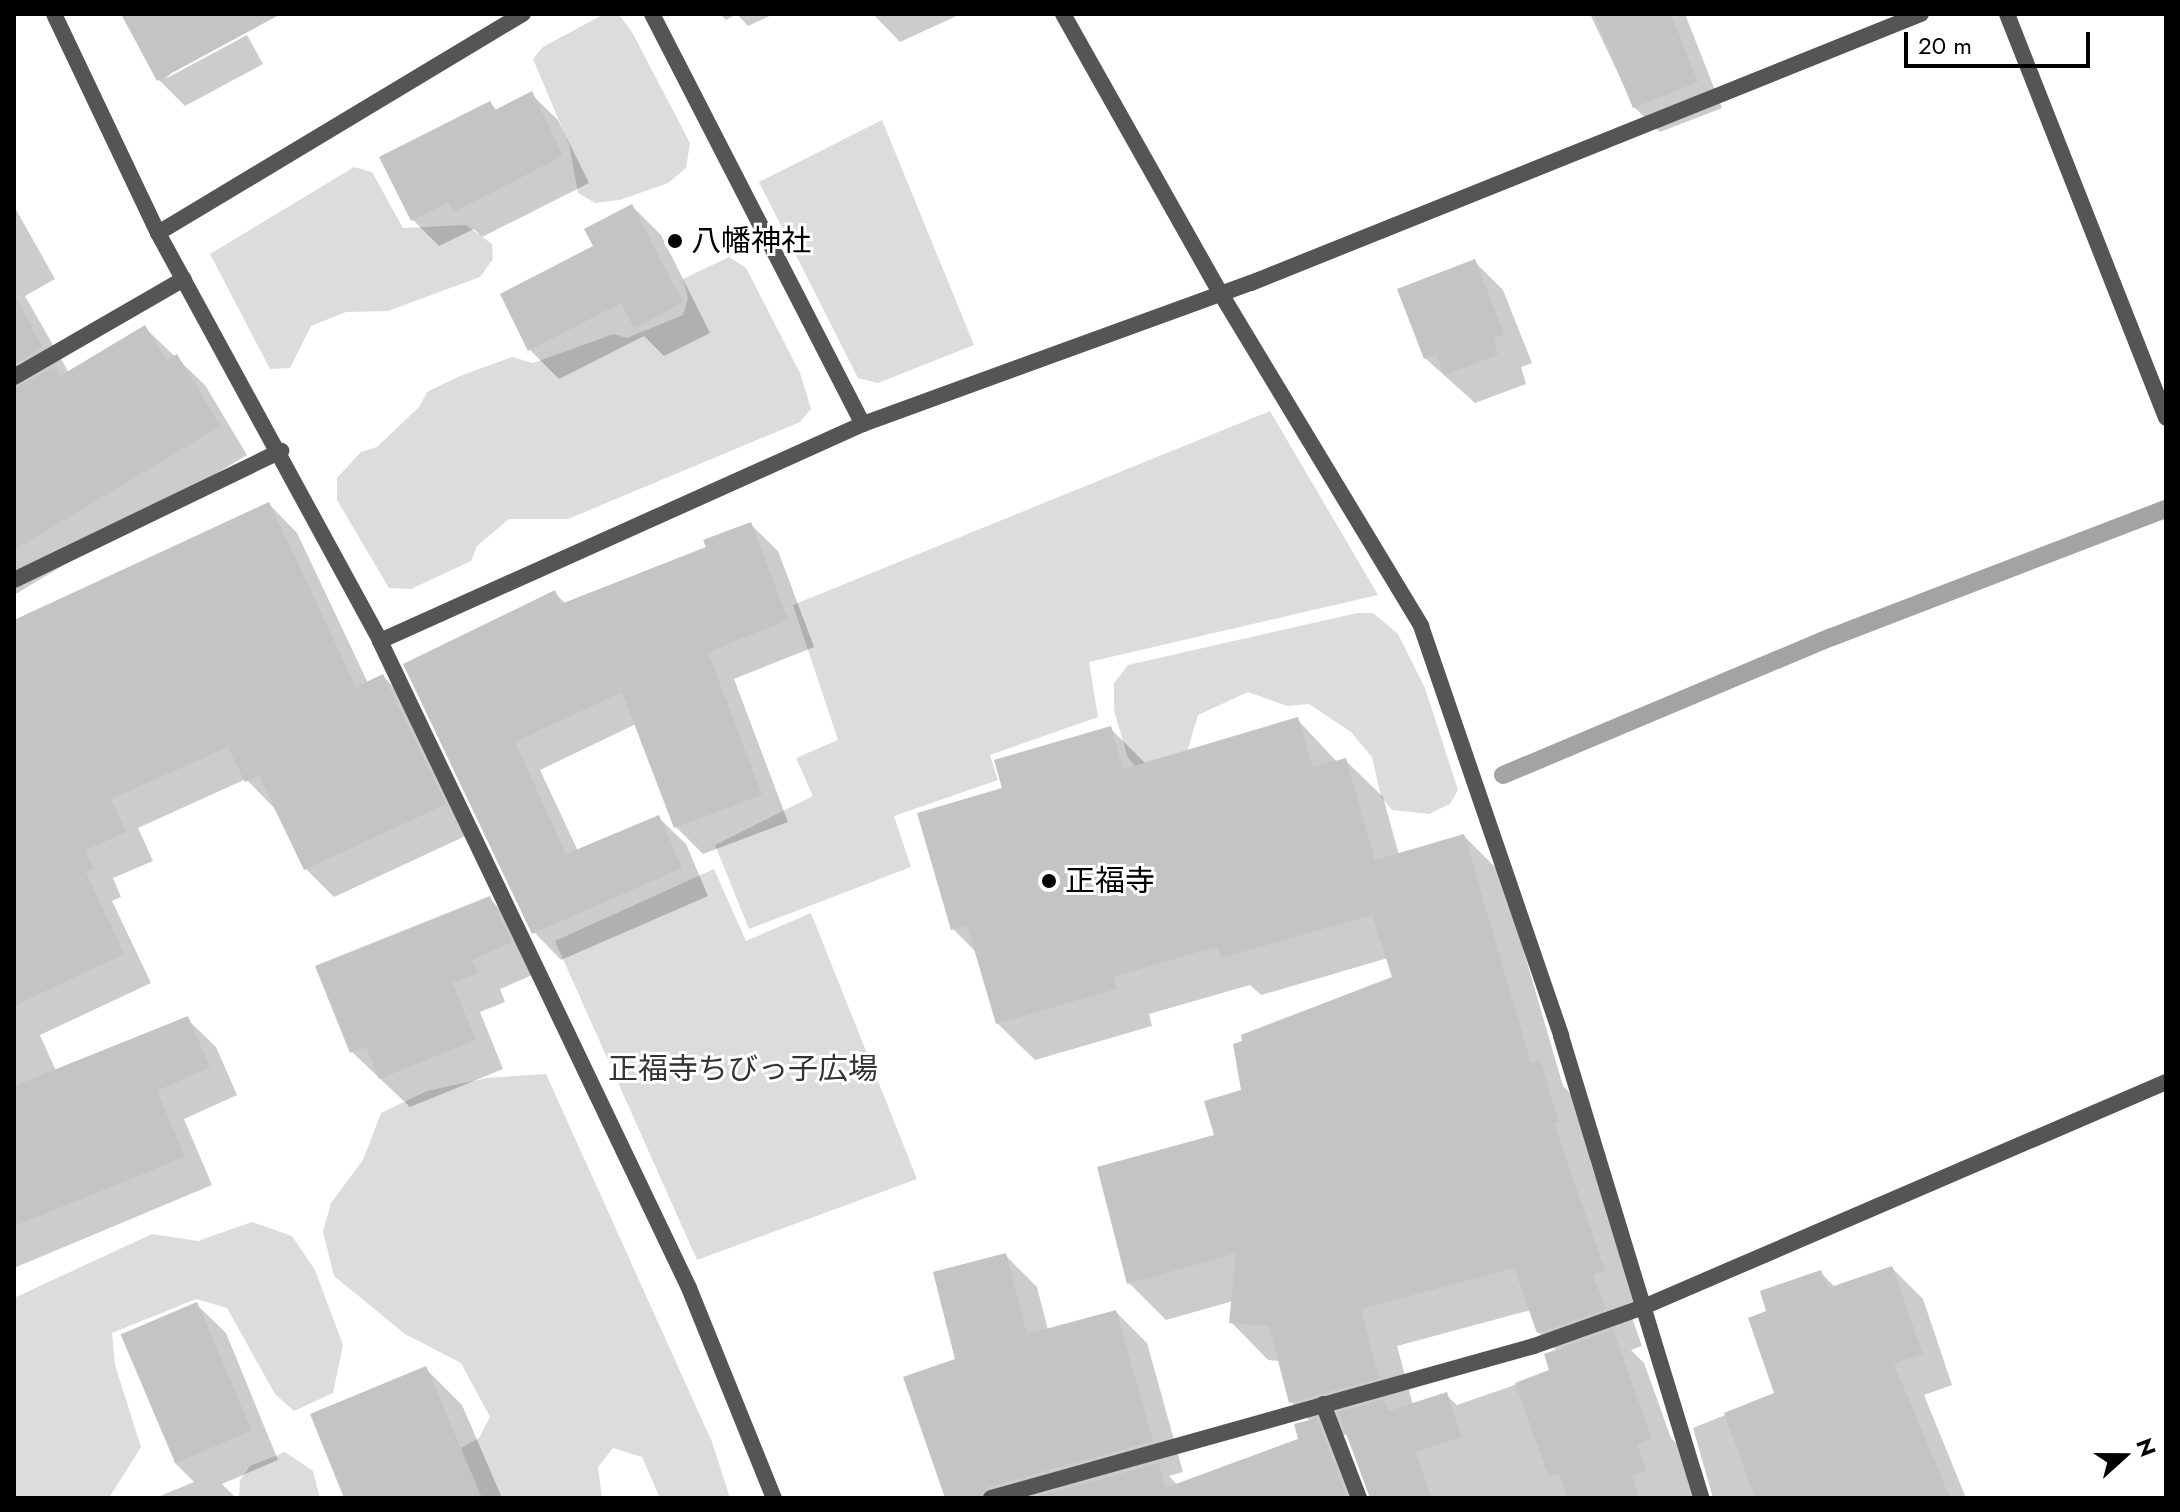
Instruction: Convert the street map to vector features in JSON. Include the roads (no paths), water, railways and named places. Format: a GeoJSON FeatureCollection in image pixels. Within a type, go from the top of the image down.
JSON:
{"type":"FeatureCollection","features":[{"type":"Feature","properties":{"kind":"street"},"geometry":{"type":"LineString","coordinates":[[54,14],[158,233],[281,451],[380,641],[676,1259],[774,1498]]}},
{"type":"Feature","properties":{"kind":"street"},"geometry":{"type":"LineString","coordinates":[[158,233],[523,14]]}},
{"type":"Feature","properties":{"kind":"street"},"geometry":{"type":"LineString","coordinates":[[652,14],[863,424]]}},
{"type":"Feature","properties":{"kind":"street"},"geometry":{"type":"LineString","coordinates":[[1063,14],[1221,294],[1421,626],[1561,1036],[1701,1498]]}},
{"type":"Feature","properties":{"kind":"street"},"geometry":{"type":"LineString","coordinates":[[380,641],[863,424],[1221,294],[1921,14]]}},
{"type":"Feature","properties":{"kind":"street"},"geometry":{"type":"LineString","coordinates":[[2007,14],[2166,418]]}},
{"type":"Feature","properties":{"kind":"street"},"geometry":{"type":"LineString","coordinates":[[14,377],[184,279]]}},
{"type":"Feature","properties":{"kind":"street"},"geometry":{"type":"LineString","coordinates":[[14,580],[281,451]]}},
{"type":"Feature","properties":{"kind":"street"},"geometry":{"type":"LineString","coordinates":[[991,1498],[1534,1346],[1641,1308],[2166,1082]]}},
{"type":"Feature","properties":{"kind":"street"},"geometry":{"type":"LineString","coordinates":[[1323,1404],[1359,1498]]}},
{"type":"Feature","properties":{"kind":"waterway"},"geometry":{"type":"LineString","coordinates":[[1503,775],[1832,637],[2166,509]]}},
{"type":"Feature","properties":{"kind":"place","name":"八幡神社"},"geometry":{"type":"Point","coordinates":[675,241]}},
{"type":"Feature","properties":{"kind":"place","name":"正福寺"},"geometry":{"type":"Point","coordinates":[1049,881]}},
{"type":"Feature","properties":{"kind":"park label","name":"正福寺ちびっ子広場"},"geometry":{"type":"Point","coordinates":[743,1069]}}]}
